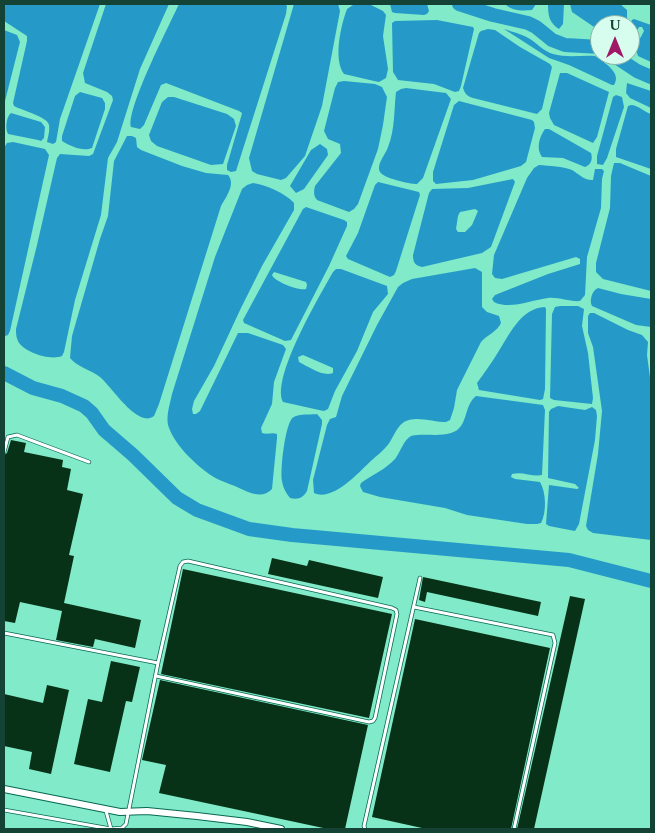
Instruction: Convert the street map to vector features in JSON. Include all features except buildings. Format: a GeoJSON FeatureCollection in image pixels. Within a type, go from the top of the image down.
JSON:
{"type":"FeatureCollection","features":[{"type":"Feature","properties":{"kind":"street"},"geometry":{"type":"LineString","coordinates":[[4,789],[105,809],[197,816],[247,822],[276,829]]}},
{"type":"Feature","properties":{"kind":"lane"},"geometry":{"type":"LineString","coordinates":[[4,452],[8,437],[18,435],[89,462]]}},
{"type":"Feature","properties":{"kind":"lane"},"geometry":{"type":"LineString","coordinates":[[4,810],[111,829],[124,826],[129,812],[158,663],[180,566],[183,562],[188,560],[396,610],[397,614],[373,721],[359,720],[156,676]]}},
{"type":"Feature","properties":{"kind":"lane"},"geometry":{"type":"LineString","coordinates":[[365,829],[364,826],[420,578]]}},
{"type":"Feature","properties":{"kind":"lane"},"geometry":{"type":"LineString","coordinates":[[414,607],[552,635],[554,638],[555,643],[514,829]]}},
{"type":"Feature","properties":{"kind":"lane"},"geometry":{"type":"LineString","coordinates":[[4,633],[158,663]]}},
{"type":"Feature","properties":{"kind":"lane"},"geometry":{"type":"LineString","coordinates":[[105,809],[111,829]]}},
{"type":"Feature","properties":{"kind":"water"},"geometry":{"type":"Polygon","coordinates":[[[6,4],[100,4],[60,119],[56,142],[53,144],[47,142],[49,125],[44,119],[14,106],[13,103],[27,36],[4,21],[4,8],[6,4]]]}},
{"type":"Feature","properties":{"kind":"water"},"geometry":{"type":"Polygon","coordinates":[[[106,4],[169,4],[140,69],[117,142],[108,158],[101,215],[75,300],[64,352],[62,356],[57,357],[44,356],[25,349],[18,341],[16,329],[57,158],[60,154],[89,156],[93,154],[113,100],[112,96],[107,92],[85,83],[83,73],[106,4]]]}},
{"type":"Feature","properties":{"kind":"water"},"geometry":{"type":"Polygon","coordinates":[[[179,4],[285,4],[287,6],[236,171],[231,172],[227,170],[227,165],[242,113],[239,111],[166,83],[161,85],[144,125],[140,129],[131,127],[131,117],[141,86],[179,4]]]}},
{"type":"Feature","properties":{"kind":"water"},"geometry":{"type":"Polygon","coordinates":[[[294,4],[338,4],[340,11],[322,106],[305,156],[286,178],[281,180],[252,171],[249,158],[294,4]]]}},
{"type":"Feature","properties":{"kind":"water"},"geometry":{"type":"Polygon","coordinates":[[[369,4],[383,11],[386,15],[383,36],[388,69],[386,78],[379,82],[344,74],[339,60],[339,42],[347,9],[353,5],[369,4]]]}},
{"type":"Feature","properties":{"kind":"water"},"geometry":{"type":"Polygon","coordinates":[[[390,4],[427,4],[429,11],[424,15],[395,13],[392,12],[390,4]]]}},
{"type":"Feature","properties":{"kind":"water"},"geometry":{"type":"Polygon","coordinates":[[[505,4],[536,4],[532,10],[525,10],[514,9],[505,4]]]}},
{"type":"Feature","properties":{"kind":"water"},"geometry":{"type":"Polygon","coordinates":[[[548,4],[564,4],[563,24],[559,29],[550,18],[548,4]]]}},
{"type":"Feature","properties":{"kind":"water"},"geometry":{"type":"Polygon","coordinates":[[[570,4],[620,4],[627,10],[627,15],[590,15],[590,24],[572,12],[570,4]]]}},
{"type":"Feature","properties":{"kind":"water"},"geometry":{"type":"Polygon","coordinates":[[[437,20],[473,27],[474,29],[459,91],[455,92],[434,84],[398,80],[393,72],[392,23],[395,21],[437,20]]]}},
{"type":"Feature","properties":{"kind":"water"},"geometry":{"type":"Polygon","coordinates":[[[640,21],[651,25],[651,62],[640,57],[640,39],[644,31],[640,27],[640,21]]]}},
{"type":"Feature","properties":{"kind":"water"},"geometry":{"type":"Polygon","coordinates":[[[488,29],[495,30],[552,67],[542,109],[537,114],[473,98],[465,92],[463,88],[479,33],[488,29]]]}},
{"type":"Feature","properties":{"kind":"water"},"geometry":{"type":"Polygon","coordinates":[[[504,29],[527,37],[549,53],[569,56],[590,56],[590,65],[608,65],[616,76],[616,81],[612,85],[549,58],[504,29]]]}},
{"type":"Feature","properties":{"kind":"water"},"geometry":{"type":"Polygon","coordinates":[[[4,30],[17,35],[20,42],[4,105],[4,30]]]}},
{"type":"Feature","properties":{"kind":"water"},"geometry":{"type":"Polygon","coordinates":[[[560,73],[567,73],[609,92],[597,137],[593,143],[554,125],[550,118],[549,113],[560,73]]]}},
{"type":"Feature","properties":{"kind":"water"},"geometry":{"type":"Polygon","coordinates":[[[338,82],[375,84],[382,87],[387,97],[378,149],[358,204],[349,212],[317,200],[314,193],[315,186],[341,153],[340,144],[328,139],[324,131],[335,88],[338,82]]]}},
{"type":"Feature","properties":{"kind":"water"},"geometry":{"type":"Polygon","coordinates":[[[627,83],[651,91],[651,108],[630,98],[626,93],[627,83]]]}},
{"type":"Feature","properties":{"kind":"water"},"geometry":{"type":"Polygon","coordinates":[[[406,88],[446,93],[451,99],[423,178],[417,184],[391,178],[382,174],[379,169],[392,134],[396,92],[406,88]]]}},
{"type":"Feature","properties":{"kind":"water"},"geometry":{"type":"Polygon","coordinates":[[[80,92],[102,98],[105,103],[105,109],[92,148],[88,149],[77,148],[62,141],[75,96],[80,92]]]}},
{"type":"Feature","properties":{"kind":"water"},"geometry":{"type":"Polygon","coordinates":[[[616,95],[622,97],[624,107],[607,158],[603,165],[597,164],[597,156],[613,97],[616,95]]]}},
{"type":"Feature","properties":{"kind":"water"},"geometry":{"type":"Polygon","coordinates":[[[168,97],[174,97],[227,114],[234,119],[236,126],[223,164],[211,165],[157,146],[151,141],[149,135],[162,102],[168,97]]]}},
{"type":"Feature","properties":{"kind":"water"},"geometry":{"type":"Polygon","coordinates":[[[459,101],[532,120],[535,128],[526,162],[521,166],[473,180],[436,184],[433,181],[433,172],[454,105],[459,101]]]}},
{"type":"Feature","properties":{"kind":"water"},"geometry":{"type":"Polygon","coordinates":[[[631,105],[651,114],[651,169],[616,157],[616,149],[628,106],[631,105]]]}},
{"type":"Feature","properties":{"kind":"water"},"geometry":{"type":"Polygon","coordinates":[[[11,113],[41,122],[45,127],[44,138],[41,141],[8,134],[6,123],[11,113]]]}},
{"type":"Feature","properties":{"kind":"water"},"geometry":{"type":"Polygon","coordinates":[[[545,129],[549,129],[591,153],[592,160],[590,163],[585,167],[563,158],[542,157],[539,143],[545,129]]]}},
{"type":"Feature","properties":{"kind":"water"},"geometry":{"type":"Polygon","coordinates":[[[127,136],[136,138],[137,147],[141,150],[206,173],[228,175],[231,182],[231,186],[221,206],[159,404],[154,416],[148,418],[140,417],[133,412],[100,377],[76,364],[70,358],[72,336],[108,216],[114,161],[127,136]]]}},
{"type":"Feature","properties":{"kind":"water"},"geometry":{"type":"Polygon","coordinates":[[[13,142],[45,149],[49,155],[10,331],[5,336],[4,148],[7,143],[13,142]]]}},
{"type":"Feature","properties":{"kind":"water"},"geometry":{"type":"Polygon","coordinates":[[[320,144],[327,149],[328,155],[304,189],[296,193],[290,186],[311,150],[320,144]]]}},
{"type":"Feature","properties":{"kind":"water"},"geometry":{"type":"Polygon","coordinates":[[[614,163],[620,163],[651,176],[651,291],[603,279],[596,272],[596,263],[610,208],[611,176],[614,163]]]}},
{"type":"Feature","properties":{"kind":"water"},"geometry":{"type":"Polygon","coordinates":[[[539,165],[556,166],[572,170],[590,180],[593,180],[595,169],[602,169],[604,171],[601,208],[587,257],[585,295],[580,301],[548,298],[513,305],[500,304],[492,299],[495,295],[548,274],[580,264],[580,259],[576,257],[502,279],[495,278],[492,274],[494,255],[527,178],[534,168],[539,165]]]}},
{"type":"Feature","properties":{"kind":"water"},"geometry":{"type":"Polygon","coordinates":[[[513,179],[515,182],[491,247],[482,253],[422,267],[416,264],[413,255],[429,193],[432,189],[468,188],[513,179]],[[475,209],[460,212],[456,229],[458,232],[465,232],[472,225],[478,211],[475,209]]]}},
{"type":"Feature","properties":{"kind":"water"},"geometry":{"type":"Polygon","coordinates":[[[378,182],[419,192],[420,195],[396,271],[390,277],[348,259],[346,256],[358,233],[375,185],[378,182]]]}},
{"type":"Feature","properties":{"kind":"water"},"geometry":{"type":"Polygon","coordinates":[[[253,183],[286,196],[294,203],[294,210],[262,266],[214,366],[194,401],[192,409],[193,414],[200,411],[238,333],[248,333],[283,345],[286,349],[274,382],[272,404],[261,428],[262,433],[277,434],[272,489],[259,495],[219,480],[203,470],[186,454],[176,441],[169,428],[168,420],[172,394],[215,257],[242,189],[253,183]]]}},
{"type":"Feature","properties":{"kind":"water"},"geometry":{"type":"Polygon","coordinates":[[[306,207],[344,220],[347,222],[347,226],[291,340],[285,341],[244,323],[243,320],[303,209],[306,207]],[[274,272],[272,275],[282,283],[298,289],[306,289],[306,282],[274,272]]]}},
{"type":"Feature","properties":{"kind":"water"},"geometry":{"type":"Polygon","coordinates":[[[475,268],[482,272],[482,307],[487,312],[499,316],[501,323],[497,329],[481,342],[457,390],[450,420],[446,422],[413,419],[404,422],[398,427],[384,449],[353,478],[337,490],[321,495],[314,493],[313,480],[327,425],[330,419],[336,417],[342,396],[398,287],[412,279],[475,268]]]}},
{"type":"Feature","properties":{"kind":"water"},"geometry":{"type":"Polygon","coordinates":[[[336,269],[341,269],[387,286],[388,294],[373,312],[357,351],[335,391],[328,409],[324,411],[283,402],[281,391],[284,375],[298,337],[336,269]],[[303,355],[298,357],[299,362],[320,373],[333,373],[333,368],[303,355]]]}},
{"type":"Feature","properties":{"kind":"water"},"geometry":{"type":"Polygon","coordinates":[[[598,288],[651,299],[651,327],[636,325],[592,306],[592,296],[598,288]]]}},
{"type":"Feature","properties":{"kind":"water"},"geometry":{"type":"Polygon","coordinates":[[[578,306],[584,309],[582,326],[588,353],[592,404],[550,398],[552,314],[555,307],[578,306]]]}},
{"type":"Feature","properties":{"kind":"water"},"geometry":{"type":"Polygon","coordinates":[[[545,307],[545,389],[543,399],[479,390],[477,383],[516,324],[529,312],[545,307]]]}},
{"type":"Feature","properties":{"kind":"water"},"geometry":{"type":"Polygon","coordinates":[[[590,313],[594,313],[642,335],[648,342],[647,355],[651,385],[651,540],[593,533],[586,526],[598,454],[602,411],[593,347],[588,333],[588,316],[590,313]]]}},
{"type":"Feature","properties":{"kind":"water"},"geometry":{"type":"Polygon","coordinates":[[[476,396],[543,405],[545,410],[542,475],[516,473],[512,474],[511,477],[540,482],[544,491],[545,502],[541,523],[527,524],[467,515],[445,508],[380,497],[363,492],[360,486],[361,483],[391,463],[411,436],[446,434],[461,427],[469,405],[476,396]]]}},
{"type":"Feature","properties":{"kind":"water"},"geometry":{"type":"Polygon","coordinates":[[[558,406],[585,410],[592,407],[596,410],[597,416],[595,440],[579,524],[575,531],[546,524],[549,485],[579,488],[575,484],[548,478],[549,412],[558,406]]]}},
{"type":"Feature","properties":{"kind":"water"},"geometry":{"type":"Polygon","coordinates":[[[317,414],[322,420],[322,424],[307,491],[300,498],[290,498],[282,481],[284,449],[289,425],[295,416],[317,414]]]}},
{"type":"Feature","properties":{"kind":"waterway"},"geometry":{"type":"LineString","coordinates":[[459,4],[493,15],[528,23],[552,40],[565,45],[590,46]]}},
{"type":"Feature","properties":{"kind":"waterway"},"geometry":{"type":"LineString","coordinates":[[628,65],[651,77]]}},
{"type":"Feature","properties":{"kind":"waterway"},"geometry":{"type":"LineString","coordinates":[[4,373],[33,388],[62,396],[84,406],[92,413],[104,430],[177,498],[197,510],[249,529],[292,535],[569,560],[651,581]]}}]}
